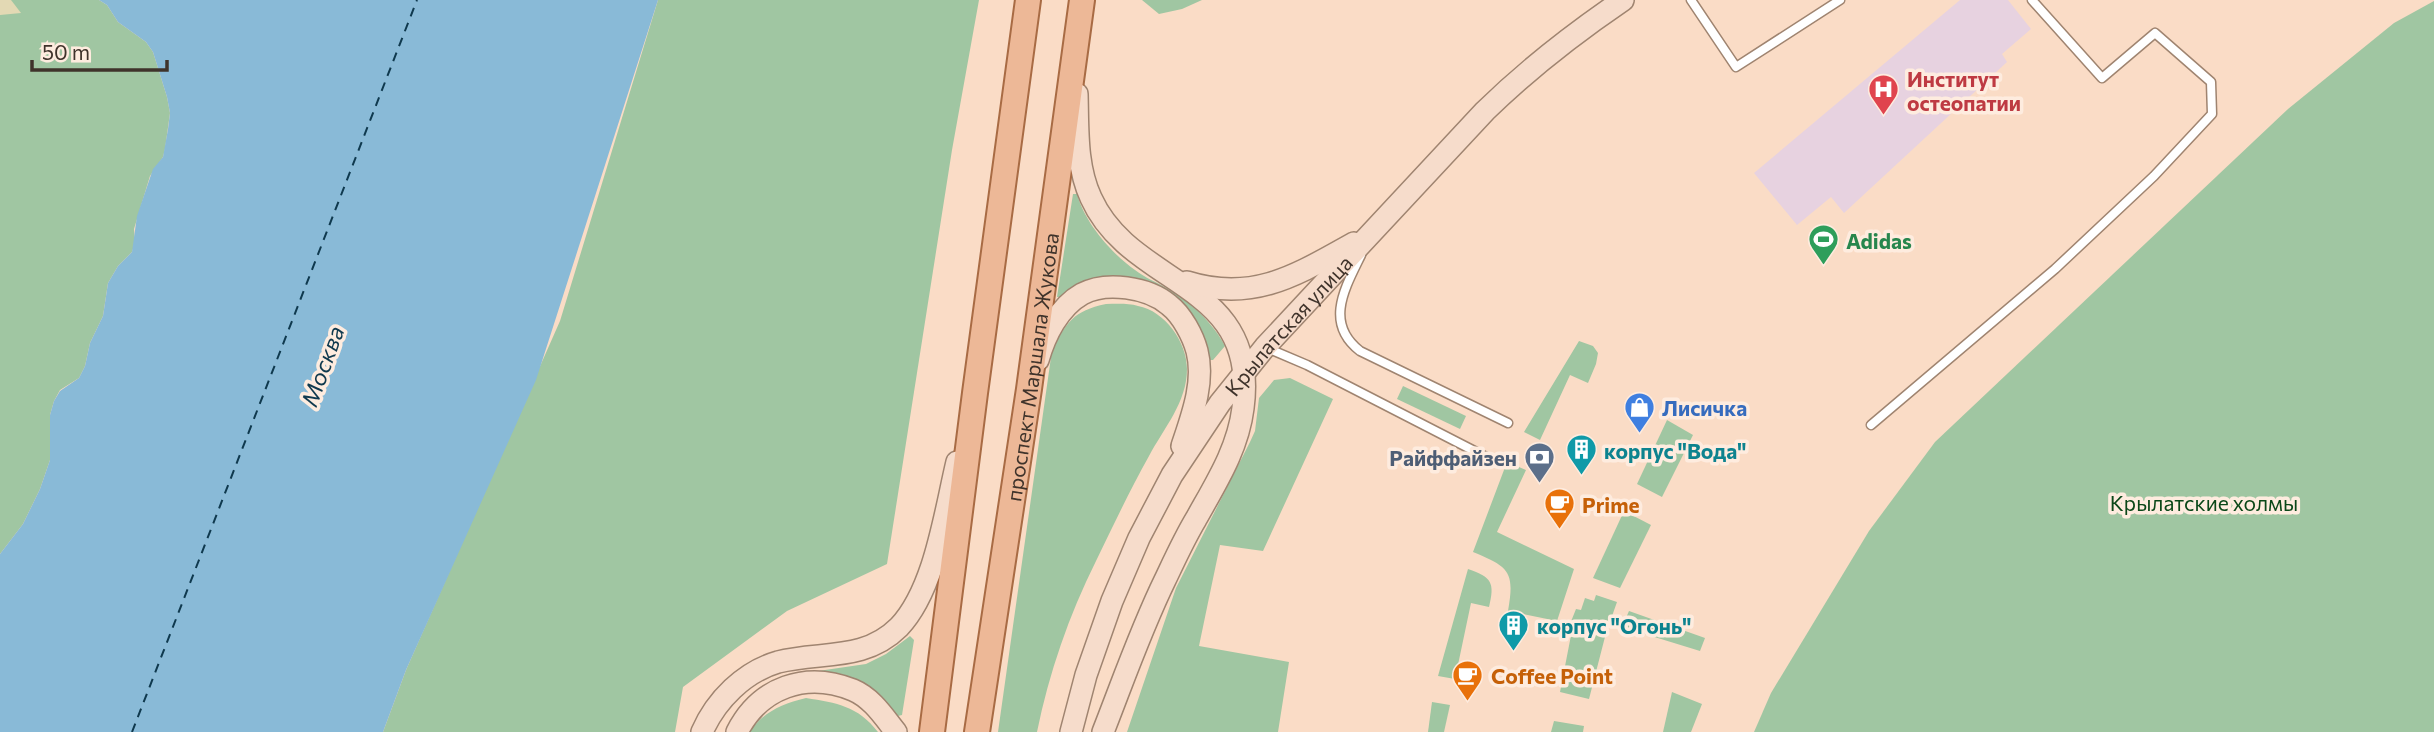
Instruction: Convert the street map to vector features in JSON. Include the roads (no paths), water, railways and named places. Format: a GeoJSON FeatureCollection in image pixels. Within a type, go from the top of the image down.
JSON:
{"type":"FeatureCollection","features":[{"type":"Feature","properties":{"kind":"main road"},"geometry":{"type":"LineString","coordinates":[[932,732],[1028,0]]}},
{"type":"Feature","properties":{"kind":"main road","name":"проспект Маршала Жукова"},"geometry":{"type":"LineString","coordinates":[[977,732],[1082,0]]}},
{"type":"Feature","properties":{"kind":"main road","name":"Крылатская улица"},"geometry":{"type":"LineString","coordinates":[[1071,732],[1086,675],[1112,601],[1139,538],[1171,475],[1244,369],[1485,111],[1525,72],[1573,34],[1623,0]]}},
{"type":"Feature","properties":{"kind":"main road"},"geometry":{"type":"LineString","coordinates":[[1076,47],[1079,149],[1091,199],[1121,241],[1139,257],[1197,293],[1229,330],[1239,347],[1244,369],[1244,406],[1233,453],[1163,583],[1103,732]]}},
{"type":"Feature","properties":{"kind":"main road"},"geometry":{"type":"LineString","coordinates":[[1175,278],[1218,289],[1266,286],[1288,279],[1371,233]]}},
{"type":"Feature","properties":{"kind":"main road"},"geometry":{"type":"LineString","coordinates":[[1028,389],[1041,348],[1055,321],[1067,306],[1081,295],[1097,287],[1118,288],[1151,295],[1169,305],[1191,335],[1199,367],[1198,391],[1192,416],[1171,475]]}},
{"type":"Feature","properties":{"kind":"main road"},"geometry":{"type":"LineString","coordinates":[[702,732],[720,702],[741,680],[778,662],[853,653],[875,643],[897,628],[911,612],[929,576],[975,393]]}},
{"type":"Feature","properties":{"kind":"main road"},"geometry":{"type":"LineString","coordinates":[[737,732],[755,705],[779,688],[806,681],[854,690],[873,704],[896,732]]}},
{"type":"Feature","properties":{"kind":"lane"},"geometry":{"type":"LineString","coordinates":[[1691,0],[1736,67],[1840,0]]}},
{"type":"Feature","properties":{"kind":"lane"},"geometry":{"type":"LineString","coordinates":[[1871,425],[2054,269],[2154,176],[2212,114],[2211,82],[2155,33],[2102,78],[2032,0]]}},
{"type":"Feature","properties":{"kind":"lane"},"geometry":{"type":"LineString","coordinates":[[1371,233],[1342,295],[1342,332],[1348,342],[1360,351],[1508,423]]}},
{"type":"Feature","properties":{"kind":"lane"},"geometry":{"type":"LineString","coordinates":[[1265,347],[1307,365],[1490,459]]}},
{"type":"Feature","properties":{"kind":"water","name":"Москва"},"geometry":{"type":"Polygon","coordinates":[[[99,0],[658,0],[536,380],[406,670],[383,732],[0,732],[0,554],[23,524],[40,489],[50,460],[50,415],[54,401],[60,391],[79,378],[85,366],[90,343],[103,316],[108,283],[118,266],[132,252],[137,216],[153,169],[163,157],[168,129],[170,113],[167,97],[153,52],[146,42],[118,22],[107,5],[99,0]]]}},
{"type":"Feature","properties":{"kind":"place","name":"Институт остеопатии"},"geometry":{"type":"Point","coordinates":[1884,117]}},
{"type":"Feature","properties":{"kind":"place","name":"Adidas"},"geometry":{"type":"Point","coordinates":[1823,267]}},
{"type":"Feature","properties":{"kind":"place","name":"Лисичка"},"geometry":{"type":"Point","coordinates":[1639,434]}},
{"type":"Feature","properties":{"kind":"place","name":"корпус \"Вода\""},"geometry":{"type":"Point","coordinates":[1581,477]}},
{"type":"Feature","properties":{"kind":"place","name":"Райффайзен"},"geometry":{"type":"Point","coordinates":[1540,484]}},
{"type":"Feature","properties":{"kind":"place","name":"Prime"},"geometry":{"type":"Point","coordinates":[1559,531]}},
{"type":"Feature","properties":{"kind":"place","name":"корпус \"Огонь\""},"geometry":{"type":"Point","coordinates":[1514,652]}},
{"type":"Feature","properties":{"kind":"place","name":"Coffee Point"},"geometry":{"type":"Point","coordinates":[1468,702]}},
{"type":"Feature","properties":{"kind":"park label","name":"Крылатские холмы"},"geometry":{"type":"Point","coordinates":[2204,502]}}]}
